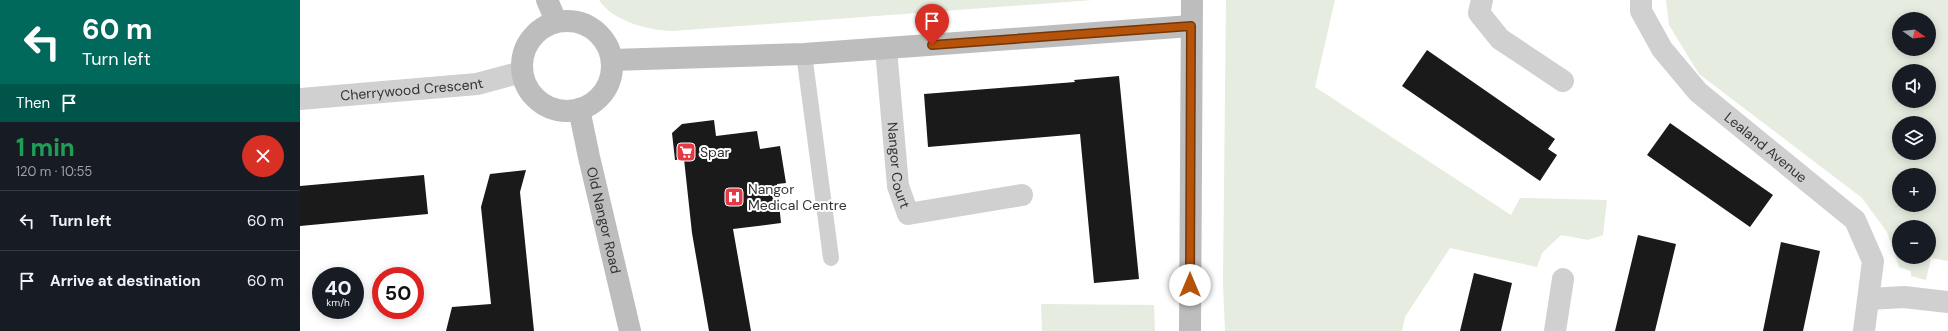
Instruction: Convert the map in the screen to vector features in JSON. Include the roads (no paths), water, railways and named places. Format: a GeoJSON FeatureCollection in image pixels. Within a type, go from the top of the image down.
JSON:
{"type":"FeatureCollection","features":[{"type":"Feature","properties":{"kind":"street"},"geometry":{"type":"LineString","coordinates":[[547,0],[556,21]]}},
{"type":"Feature","properties":{"kind":"street"},"geometry":{"type":"LineString","coordinates":[[1190,331],[1192,0]]}},
{"type":"Feature","properties":{"kind":"street"},"geometry":{"type":"LineString","coordinates":[[1482,0],[1479,13],[1500,39],[1563,81]]}},
{"type":"Feature","properties":{"kind":"street","name":"Lealand Avenue"},"geometry":{"type":"LineString","coordinates":[[1642,0],[1641,11],[1662,49],[1698,92],[1855,220],[1873,261],[1864,331]]}},
{"type":"Feature","properties":{"kind":"street"},"geometry":{"type":"LineString","coordinates":[[556,21],[576,21],[589,26],[600,34],[608,46],[612,60],[612,75],[607,88],[598,100],[579,110],[558,111],[545,106],[534,97],[526,85],[522,72],[523,58],[528,44],[536,33],[556,21]]}},
{"type":"Feature","properties":{"kind":"street"},"geometry":{"type":"LineString","coordinates":[[612,60],[804,54],[1191,26]]}},
{"type":"Feature","properties":{"kind":"street","name":"Nangor Court"},"geometry":{"type":"LineString","coordinates":[[886,49],[898,186],[908,214],[1022,195]]}},
{"type":"Feature","properties":{"kind":"street","name":"Cherrywood Crescent"},"geometry":{"type":"LineString","coordinates":[[300,99],[477,84],[522,72]]}},
{"type":"Feature","properties":{"kind":"street","name":"Old Nangor Road"},"geometry":{"type":"LineString","coordinates":[[579,110],[630,331]]}},
{"type":"Feature","properties":{"kind":"street"},"geometry":{"type":"LineString","coordinates":[[1555,331],[1563,279]]}},
{"type":"Feature","properties":{"kind":"street"},"geometry":{"type":"LineString","coordinates":[[1869,299],[1904,297],[1948,302]]}},
{"type":"Feature","properties":{"kind":"lane"},"geometry":{"type":"LineString","coordinates":[[804,54],[831,258]]}},
{"type":"Feature","properties":{"kind":"place","name":"Spar"},"geometry":{"type":"Point","coordinates":[686,152]}},
{"type":"Feature","properties":{"kind":"place","name":"Nangor Medical Centre"},"geometry":{"type":"Point","coordinates":[734,197]}}]}
